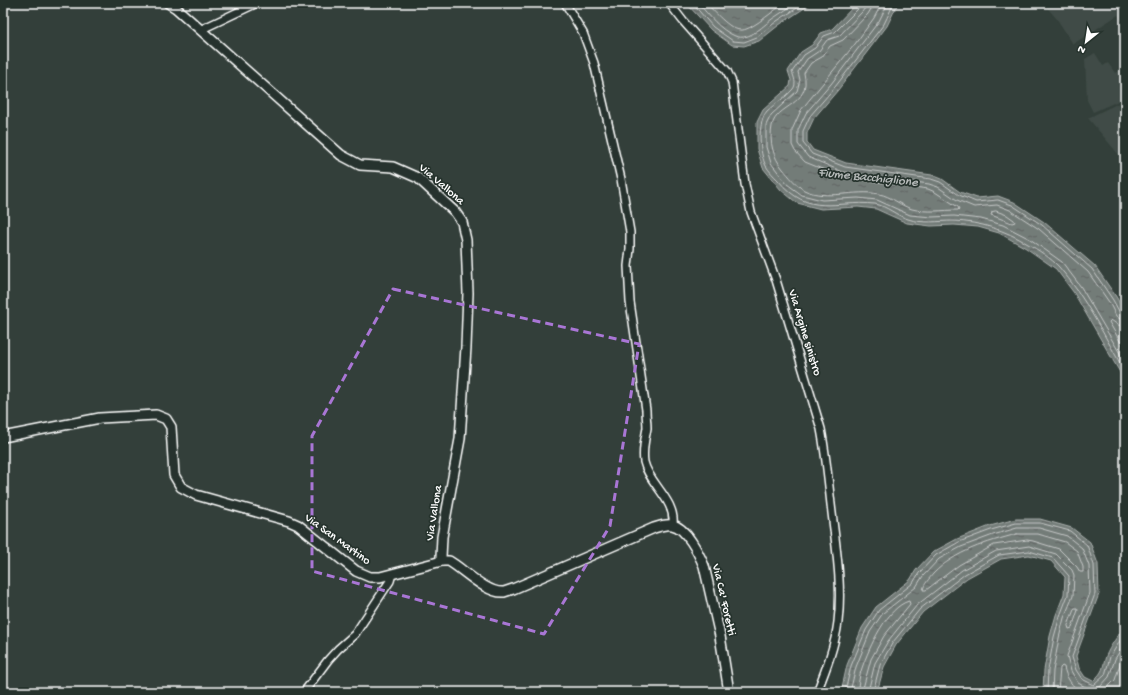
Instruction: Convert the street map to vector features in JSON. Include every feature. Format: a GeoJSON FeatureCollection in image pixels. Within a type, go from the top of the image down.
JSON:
{"type":"FeatureCollection","features":[{"type":"Feature","properties":{"kind":"street","name":"Via Vallona"},"geometry":{"type":"LineString","coordinates":[[168,3],[341,155],[360,165],[393,167],[418,178],[455,212],[462,222],[466,240],[468,293],[466,347],[460,439],[442,537],[442,561]]}},
{"type":"Feature","properties":{"kind":"street"},"geometry":{"type":"LineString","coordinates":[[200,30],[257,3]]}},
{"type":"Feature","properties":{"kind":"street"},"geometry":{"type":"LineString","coordinates":[[442,561],[449,561],[454,564],[485,587],[494,591],[503,592],[654,528],[666,524],[673,525],[672,511],[644,463],[643,451],[647,427],[646,410],[630,295],[628,266],[630,232],[619,172],[594,63],[583,32],[565,3]]}},
{"type":"Feature","properties":{"kind":"street","name":"Via Argine sinistro"},"geometry":{"type":"LineString","coordinates":[[669,3],[727,71],[732,82],[745,184],[751,212],[776,280],[822,430],[826,453],[838,566],[839,609],[835,640],[830,660],[817,692]]}},
{"type":"Feature","properties":{"kind":"street","name":"Via San Martino"},"geometry":{"type":"LineString","coordinates":[[3,437],[100,418],[150,415],[162,417],[169,423],[172,432],[174,475],[181,487],[187,492],[196,496],[289,521],[298,525],[363,575],[370,577],[380,577],[442,561]]}},
{"type":"Feature","properties":{"kind":"street","name":"Via Ca' Foretti"},"geometry":{"type":"LineString","coordinates":[[673,525],[684,532],[700,556],[704,566],[720,636],[728,692]]}},
{"type":"Feature","properties":{"kind":"street"},"geometry":{"type":"LineString","coordinates":[[304,692],[328,660],[355,634],[390,581],[392,574]]}},
{"type":"Feature","properties":{"kind":"highlighted area"},"geometry":{"type":"Polygon","coordinates":[[[393,289],[639,344],[610,526],[544,634],[312,571],[312,436],[393,289]]]}},
{"type":"Feature","properties":{"kind":"shaded area"},"geometry":{"type":"Polygon","coordinates":[[[1043,3],[1125,3],[1125,26],[1118,15],[1073,44],[1057,19],[1043,3]]]}},
{"type":"Feature","properties":{"kind":"shaded area"},"geometry":{"type":"Polygon","coordinates":[[[1095,53],[1103,66],[1108,63],[1115,73],[1125,67],[1125,98],[1093,112],[1087,100],[1085,59],[1095,53]]]}},
{"type":"Feature","properties":{"kind":"shaded area"},"geometry":{"type":"Polygon","coordinates":[[[1125,100],[1125,162],[1088,118],[1125,100]]]}},
{"type":"Feature","properties":{"kind":"water"},"geometry":{"type":"Polygon","coordinates":[[[686,3],[812,3],[779,25],[759,41],[744,46],[732,45],[711,30],[686,3]]]}},
{"type":"Feature","properties":{"kind":"water","name":"Fiume Bacchiglione"},"geometry":{"type":"Polygon","coordinates":[[[857,3],[898,3],[887,26],[838,90],[814,118],[807,133],[807,142],[813,150],[846,163],[932,175],[942,179],[960,192],[977,198],[998,196],[1014,202],[1044,222],[1095,266],[1117,298],[1125,314],[1125,381],[1074,293],[1056,269],[1026,248],[999,233],[978,227],[954,225],[931,226],[907,223],[876,209],[858,207],[821,209],[797,203],[781,190],[763,168],[757,149],[757,122],[763,110],[790,86],[791,80],[788,71],[801,52],[812,45],[821,33],[832,29],[857,3]]]}},
{"type":"Feature","properties":{"kind":"water"},"geometry":{"type":"Polygon","coordinates":[[[1016,519],[1040,519],[1072,528],[1090,542],[1098,564],[1099,594],[1076,656],[1079,668],[1085,677],[1093,681],[1101,672],[1106,656],[1117,637],[1125,627],[1125,692],[1043,692],[1044,670],[1050,636],[1064,594],[1065,577],[1051,561],[1029,555],[1001,559],[967,578],[923,612],[896,645],[884,667],[877,692],[841,692],[847,665],[862,628],[876,607],[910,580],[916,570],[933,552],[957,539],[990,526],[1016,519]]]}}]}
